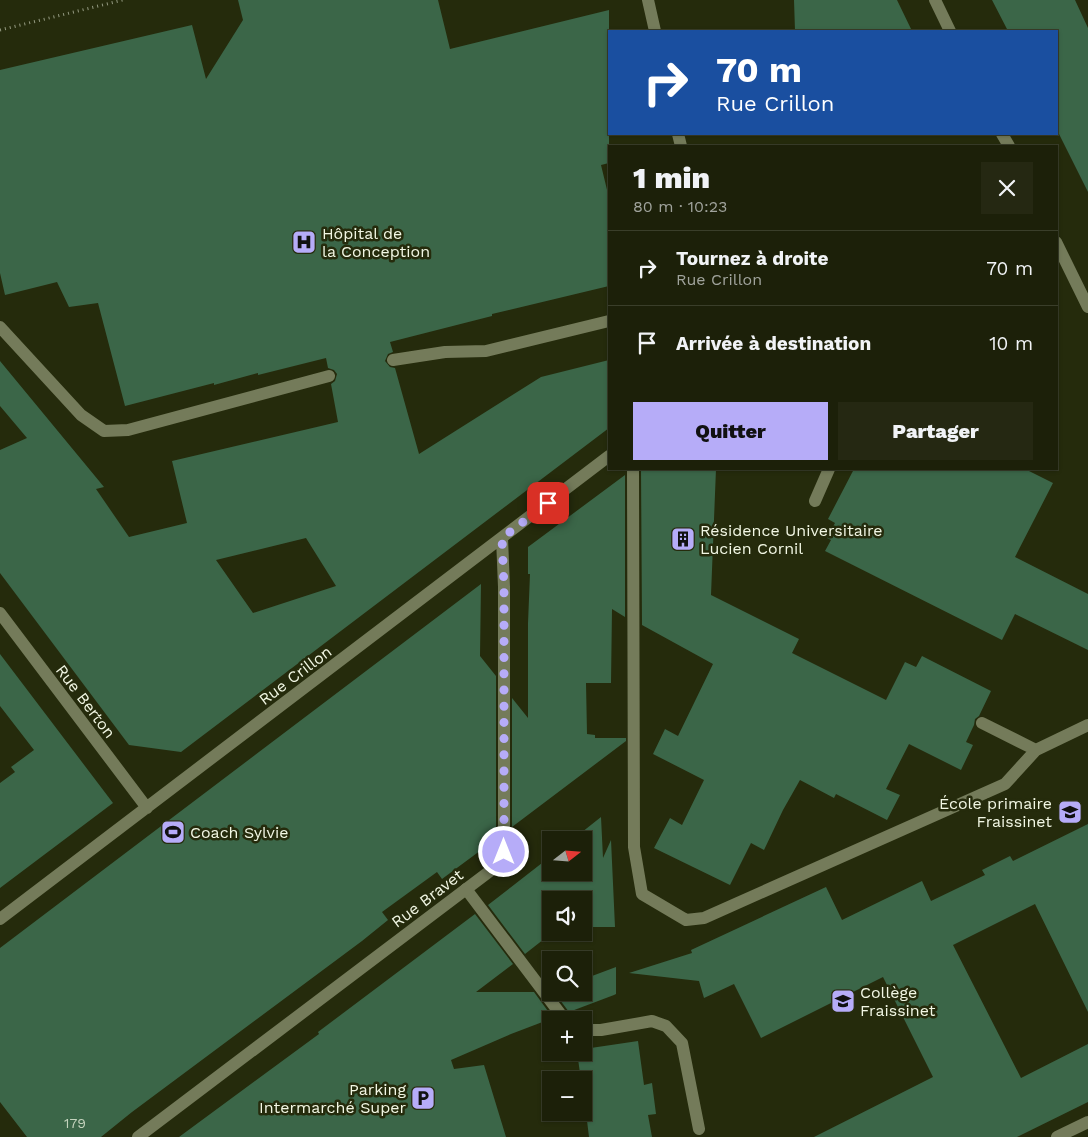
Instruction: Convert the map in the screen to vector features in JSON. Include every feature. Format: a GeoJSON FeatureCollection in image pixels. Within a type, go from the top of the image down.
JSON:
{"type":"FeatureCollection","features":[{"type":"Feature","properties":{"kind":"street"},"geometry":{"type":"LineString","coordinates":[[648,0],[655,30]]}},
{"type":"Feature","properties":{"kind":"street"},"geometry":{"type":"LineString","coordinates":[[935,0],[950,30]]}},
{"type":"Feature","properties":{"kind":"street"},"geometry":{"type":"LineString","coordinates":[[1058,246],[1088,307]]}},
{"type":"Feature","properties":{"kind":"street"},"geometry":{"type":"LineString","coordinates":[[393,360],[444,352],[486,351],[608,321]]}},
{"type":"Feature","properties":{"kind":"street"},"geometry":{"type":"LineString","coordinates":[[0,327],[81,415],[104,431],[128,430],[329,376]]}},
{"type":"Feature","properties":{"kind":"street","name":"Rue Crillon"},"geometry":{"type":"LineString","coordinates":[[0,919],[608,457]]}},
{"type":"Feature","properties":{"kind":"street"},"geometry":{"type":"LineString","coordinates":[[633,470],[634,847],[642,894],[686,920],[704,918],[1005,784],[1036,750],[1088,725]]}},
{"type":"Feature","properties":{"kind":"street"},"geometry":{"type":"LineString","coordinates":[[815,501],[829,470]]}},
{"type":"Feature","properties":{"kind":"street","name":"Rue Bravet"},"geometry":{"type":"LineString","coordinates":[[138,1137],[498,865],[504,852],[504,587],[502,538]]}},
{"type":"Feature","properties":{"kind":"street","name":"Rue Berton"},"geometry":{"type":"LineString","coordinates":[[0,613],[147,808]]}},
{"type":"Feature","properties":{"kind":"street"},"geometry":{"type":"LineString","coordinates":[[982,723],[1036,750]]}},
{"type":"Feature","properties":{"kind":"street"},"geometry":{"type":"LineString","coordinates":[[466,889],[558,1011]]}},
{"type":"Feature","properties":{"kind":"street"},"geometry":{"type":"LineString","coordinates":[[592,1030],[652,1021],[666,1026],[682,1043],[699,1129]]}},
{"type":"Feature","properties":{"kind":"street"},"geometry":{"type":"LineString","coordinates":[[1057,1137],[1088,1122]]}},
{"type":"Feature","properties":{"kind":"path"},"geometry":{"type":"LineString","coordinates":[[0,30],[123,0]]}},
{"type":"Feature","properties":{"kind":"building","name":"Hôpital de la Conception"},"geometry":{"type":"Polygon","coordinates":[[[238,0],[438,0],[450,49],[609,10],[609,145],[608,163],[601,165],[608,194],[608,286],[492,314],[492,316],[390,342],[393,352],[388,354],[385,361],[390,367],[395,368],[419,454],[541,377],[608,360],[608,429],[181,752],[129,745],[0,573],[0,450],[27,438],[0,406],[0,361],[104,487],[96,489],[129,537],[187,523],[172,461],[338,422],[331,384],[335,381],[337,374],[334,370],[328,368],[326,358],[214,385],[214,383],[125,406],[98,303],[69,307],[57,282],[5,295],[0,273],[0,70],[192,25],[206,79],[243,20],[238,0]],[[306,538],[216,560],[253,613],[336,586],[306,538]]]}},
{"type":"Feature","properties":{"kind":"building"},"geometry":{"type":"Polygon","coordinates":[[[794,0],[897,0],[912,30],[795,30],[794,0]]]}},
{"type":"Feature","properties":{"kind":"building"},"geometry":{"type":"Polygon","coordinates":[[[992,0],[1075,0],[1088,28],[1088,192],[1058,132],[1058,30],[1007,30],[992,0]]]}},
{"type":"Feature","properties":{"kind":"building"},"geometry":{"type":"Polygon","coordinates":[[[641,470],[716,470],[711,595],[799,639],[792,653],[886,700],[905,662],[916,667],[922,656],[991,691],[979,716],[975,719],[966,742],[973,745],[961,770],[909,744],[886,789],[900,795],[887,820],[836,794],[834,798],[800,780],[764,850],[751,843],[730,885],[654,848],[670,818],[682,825],[704,780],[653,754],[665,729],[678,736],[713,664],[642,625],[641,470]]]}},
{"type":"Feature","properties":{"kind":"building"},"geometry":{"type":"Polygon","coordinates":[[[853,470],[1027,470],[1053,483],[1015,557],[1088,594],[1088,650],[1015,614],[1002,640],[825,551],[831,540],[827,538],[835,523],[828,519],[853,470]]]}},
{"type":"Feature","properties":{"kind":"building"},"geometry":{"type":"Polygon","coordinates":[[[625,475],[625,617],[612,609],[611,683],[586,683],[587,734],[595,735],[595,738],[626,738],[626,741],[512,827],[512,698],[528,718],[530,574],[528,574],[528,547],[625,475]]]}},
{"type":"Feature","properties":{"kind":"building"},"geometry":{"type":"Polygon","coordinates":[[[481,584],[480,656],[496,676],[496,839],[442,879],[437,872],[382,912],[388,920],[362,941],[101,1137],[27,1137],[0,1102],[0,948],[481,584]]]}},
{"type":"Feature","properties":{"kind":"building"},"geometry":{"type":"Polygon","coordinates":[[[0,654],[113,803],[0,888],[0,783],[15,772],[11,767],[34,750],[0,706],[0,654]]]}},
{"type":"Feature","properties":{"kind":"building"},"geometry":{"type":"Polygon","coordinates":[[[601,817],[603,858],[611,840],[615,927],[592,927],[592,891],[542,891],[542,941],[525,954],[488,905],[542,863],[542,881],[592,881],[592,831],[583,831],[601,817]]]}},
{"type":"Feature","properties":{"kind":"building","name":"Collège Fraissinet"},"geometry":{"type":"Polygon","coordinates":[[[1088,824],[1088,1012],[1035,904],[953,945],[1021,1078],[1088,1044],[1088,1102],[1017,1137],[814,1137],[933,1077],[883,977],[761,1038],[734,984],[704,998],[699,981],[629,973],[692,953],[691,950],[826,887],[842,920],[922,881],[931,901],[985,875],[982,870],[1010,856],[1013,861],[1088,824]]]}},
{"type":"Feature","properties":{"kind":"building"},"geometry":{"type":"Polygon","coordinates":[[[475,914],[513,964],[476,992],[534,992],[548,1011],[542,1011],[542,1022],[451,1060],[454,1069],[484,1065],[506,1137],[179,1137],[319,1034],[318,1032],[475,914]]]}},
{"type":"Feature","properties":{"kind":"building"},"geometry":{"type":"Polygon","coordinates":[[[616,967],[616,994],[568,1011],[561,1001],[592,1001],[592,976],[616,967]]]}},
{"type":"Feature","properties":{"kind":"building"},"geometry":{"type":"Polygon","coordinates":[[[638,1041],[644,1085],[652,1083],[656,1114],[648,1115],[652,1137],[589,1137],[587,1121],[592,1121],[592,1071],[580,1071],[578,1061],[592,1061],[592,1048],[638,1041]]]}},
{"type":"Feature","properties":{"kind":"place","name":"Hôpital de la Conception"},"geometry":{"type":"Point","coordinates":[304,242]}},
{"type":"Feature","properties":{"kind":"place","name":"Résidence Universitaire Lucien Cornil"},"geometry":{"type":"Point","coordinates":[683,539]}},
{"type":"Feature","properties":{"kind":"place","name":"École primaire Fraissinet"},"geometry":{"type":"Point","coordinates":[1070,812]}},
{"type":"Feature","properties":{"kind":"place","name":"Coach Sylvie"},"geometry":{"type":"Point","coordinates":[173,832]}},
{"type":"Feature","properties":{"kind":"place","name":"Collège Fraissinet"},"geometry":{"type":"Point","coordinates":[843,1001]}},
{"type":"Feature","properties":{"kind":"place","name":"Parking Intermarché Super"},"geometry":{"type":"Point","coordinates":[423,1098]}},
{"type":"Feature","properties":{"kind":"route"},"geometry":{"type":"LineString","coordinates":[[504,852],[504,587],[502,538],[548,503]]}}]}
